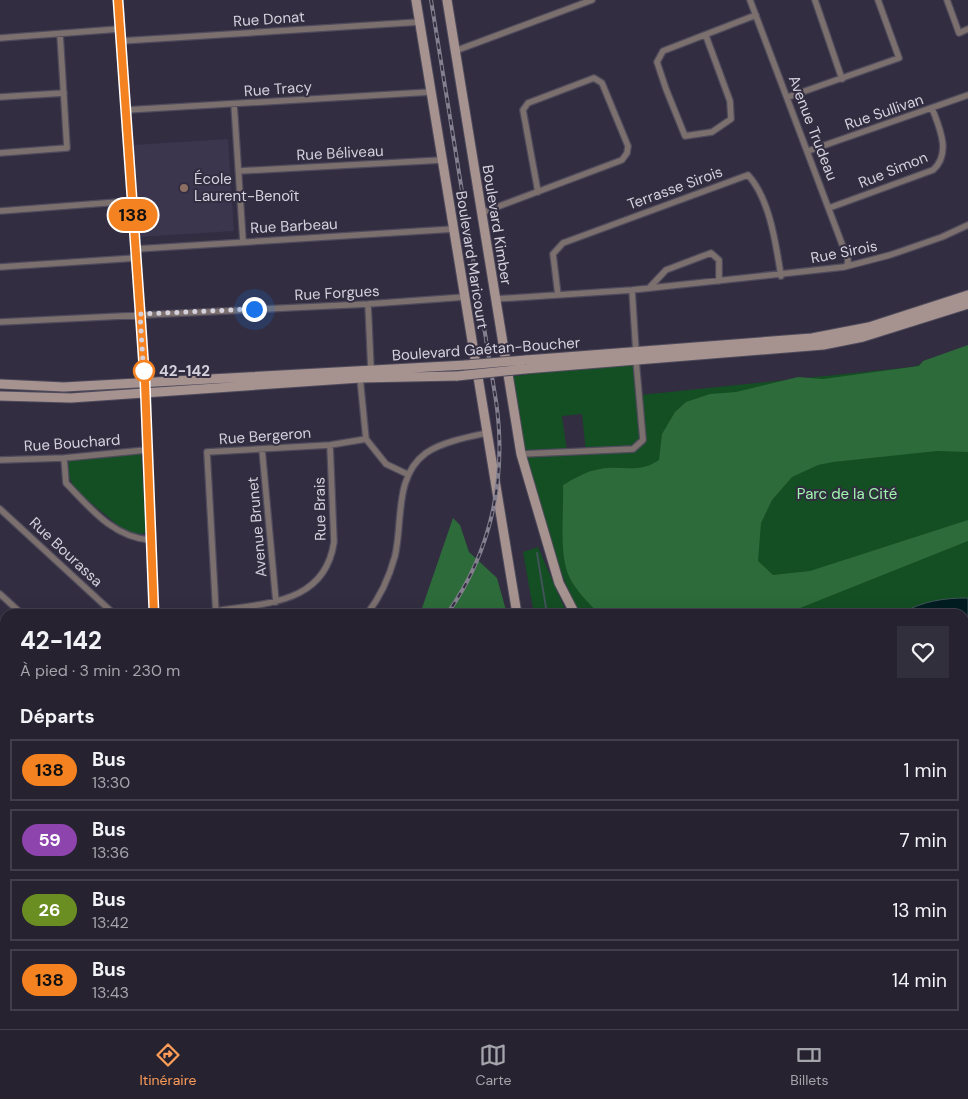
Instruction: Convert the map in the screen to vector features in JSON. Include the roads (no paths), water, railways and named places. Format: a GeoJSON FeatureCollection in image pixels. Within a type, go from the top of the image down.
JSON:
{"type":"FeatureCollection","features":[{"type":"Feature","properties":{"kind":"main road","name":"Boulevard Maricourt"},"geometry":{"type":"LineString","coordinates":[[416,0],[516,609]]}},
{"type":"Feature","properties":{"kind":"main road","name":"Boulevard Kimber"},"geometry":{"type":"LineString","coordinates":[[446,0],[521,454],[559,583],[572,609]]}},
{"type":"Feature","properties":{"kind":"main road","name":"Boulevard Gaétan-Boucher"},"geometry":{"type":"LineString","coordinates":[[636,356],[826,336],[869,327],[968,295]]}},
{"type":"Feature","properties":{"kind":"main road","name":"Boulevard Gaétan-Boucher"},"geometry":{"type":"LineString","coordinates":[[0,396],[72,398],[636,356],[823,345],[872,334],[968,304]]}},
{"type":"Feature","properties":{"kind":"main road","name":"Boulevard Gaétan-Boucher"},"geometry":{"type":"LineString","coordinates":[[0,384],[64,387],[371,370],[422,373]]}},
{"type":"Feature","properties":{"kind":"street"},"geometry":{"type":"LineString","coordinates":[[118,0],[145,382],[146,450],[154,609]]}},
{"type":"Feature","properties":{"kind":"street"},"geometry":{"type":"LineString","coordinates":[[455,51],[592,0]]}},
{"type":"Feature","properties":{"kind":"street","name":"Avenue Trudeau"},"geometry":{"type":"LineString","coordinates":[[750,0],[848,260],[847,266]]}},
{"type":"Feature","properties":{"kind":"street"},"geometry":{"type":"LineString","coordinates":[[815,0],[842,79]]}},
{"type":"Feature","properties":{"kind":"street"},"geometry":{"type":"LineString","coordinates":[[788,97],[899,58],[878,0]]}},
{"type":"Feature","properties":{"kind":"street"},"geometry":{"type":"LineString","coordinates":[[946,0],[959,33],[968,30]]}},
{"type":"Feature","properties":{"kind":"street"},"geometry":{"type":"LineString","coordinates":[[706,36],[730,101],[732,119],[712,132],[685,136],[657,62],[663,51],[706,36],[756,15]]}},
{"type":"Feature","properties":{"kind":"street","name":"Rue Donat"},"geometry":{"type":"LineString","coordinates":[[121,41],[420,22]]}},
{"type":"Feature","properties":{"kind":"street"},"geometry":{"type":"LineString","coordinates":[[0,38],[120,29]]}},
{"type":"Feature","properties":{"kind":"street"},"geometry":{"type":"LineString","coordinates":[[0,153],[67,148],[60,34]]}},
{"type":"Feature","properties":{"kind":"street"},"geometry":{"type":"LineString","coordinates":[[481,213],[538,192],[622,160],[627,154],[628,146],[602,83],[594,78],[528,103],[523,110],[538,192]]}},
{"type":"Feature","properties":{"kind":"street"},"geometry":{"type":"LineString","coordinates":[[0,97],[64,92]]}},
{"type":"Feature","properties":{"kind":"street","name":"Rue Tracy"},"geometry":{"type":"LineString","coordinates":[[126,110],[431,92]]}},
{"type":"Feature","properties":{"kind":"street","name":"Rue Sullivan"},"geometry":{"type":"LineString","coordinates":[[808,151],[968,95]]}},
{"type":"Feature","properties":{"kind":"street"},"geometry":{"type":"LineString","coordinates":[[234,104],[243,241]]}},
{"type":"Feature","properties":{"kind":"street","name":"Rue Simon"},"geometry":{"type":"LineString","coordinates":[[829,208],[937,167],[945,141],[932,108]]}},
{"type":"Feature","properties":{"kind":"street","name":"Rue Béliveau"},"geometry":{"type":"LineString","coordinates":[[239,172],[442,160]]}},
{"type":"Feature","properties":{"kind":"street","name":"Terrasse Sirois"},"geometry":{"type":"LineString","coordinates":[[558,295],[553,254],[563,243],[748,175],[756,183],[772,226],[781,276]]}},
{"type":"Feature","properties":{"kind":"street"},"geometry":{"type":"LineString","coordinates":[[0,211],[132,202]]}},
{"type":"Feature","properties":{"kind":"street","name":"Rue Sirois"},"geometry":{"type":"LineString","coordinates":[[495,299],[632,290],[781,276],[847,266],[890,255],[942,238],[968,225]]}},
{"type":"Feature","properties":{"kind":"street","name":"Rue Barbeau"},"geometry":{"type":"LineString","coordinates":[[136,249],[454,229]]}},
{"type":"Feature","properties":{"kind":"street"},"geometry":{"type":"LineString","coordinates":[[650,287],[666,270],[711,253],[719,260],[719,281]]}},
{"type":"Feature","properties":{"kind":"street"},"geometry":{"type":"LineString","coordinates":[[0,267],[136,258]]}},
{"type":"Feature","properties":{"kind":"street"},"geometry":{"type":"LineString","coordinates":[[521,454],[632,449],[643,440],[632,290]]}},
{"type":"Feature","properties":{"kind":"street","name":"Rue Forgues"},"geometry":{"type":"LineString","coordinates":[[0,322],[368,304],[465,297]]}},
{"type":"Feature","properties":{"kind":"street"},"geometry":{"type":"LineString","coordinates":[[368,304],[371,370]]}},
{"type":"Feature","properties":{"kind":"street"},"geometry":{"type":"LineString","coordinates":[[360,378],[366,439],[386,464],[407,474]]}},
{"type":"Feature","properties":{"kind":"street"},"geometry":{"type":"LineString","coordinates":[[371,609],[378,599],[389,576],[395,554],[407,474],[427,452],[487,433]]}},
{"type":"Feature","properties":{"kind":"street","name":"Rue Bergeron"},"geometry":{"type":"LineString","coordinates":[[216,609],[207,452],[330,445],[366,439]]}},
{"type":"Feature","properties":{"kind":"street","name":"Rue Brais"},"geometry":{"type":"LineString","coordinates":[[238,609],[293,597],[319,580],[332,554],[334,542],[330,445]]}},
{"type":"Feature","properties":{"kind":"street","name":"Avenue Brunet"},"geometry":{"type":"LineString","coordinates":[[262,449],[276,602]]}},
{"type":"Feature","properties":{"kind":"street","name":"Rue Bouchard"},"geometry":{"type":"LineString","coordinates":[[0,460],[64,458],[146,450]]}},
{"type":"Feature","properties":{"kind":"street"},"geometry":{"type":"LineString","coordinates":[[64,458],[66,483],[80,497],[115,530],[133,538],[150,540]]}},
{"type":"Feature","properties":{"kind":"street","name":"Rue Bourassa"},"geometry":{"type":"LineString","coordinates":[[0,508],[109,609]]}},
{"type":"Feature","properties":{"kind":"street"},"geometry":{"type":"LineString","coordinates":[[0,594],[16,609]]}},
{"type":"Feature","properties":{"kind":"waterway"},"geometry":{"type":"LineString","coordinates":[[537,553],[546,609]]}},
{"type":"Feature","properties":{"kind":"railway"},"geometry":{"type":"LineString","coordinates":[[431,0],[499,429],[497,485],[493,512],[475,565],[450,609]]}},
{"type":"Feature","properties":{"kind":"place","name":"École Laurent-Benoît"},"geometry":{"type":"Point","coordinates":[184,188]}},
{"type":"Feature","properties":{"kind":"place","name":"42-142"},"geometry":{"type":"Point","coordinates":[144,371]}},
{"type":"Feature","properties":{"kind":"park label","name":"Parc de la Cité"},"geometry":{"type":"Point","coordinates":[847,494]}}]}
